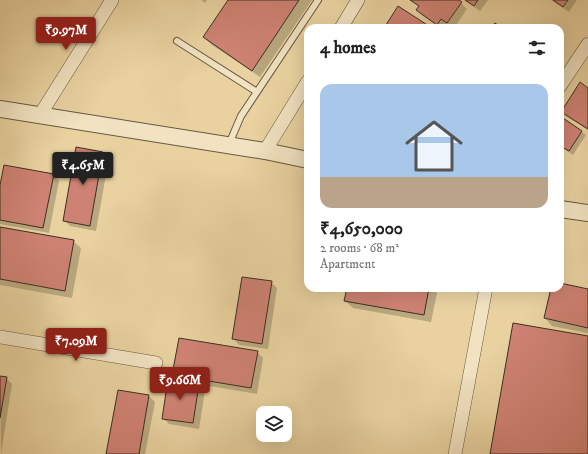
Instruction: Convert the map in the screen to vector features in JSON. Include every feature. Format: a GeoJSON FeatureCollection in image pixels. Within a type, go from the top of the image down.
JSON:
{"type":"FeatureCollection","features":[{"type":"Feature","properties":{"kind":"street"},"geometry":{"type":"LineString","coordinates":[[40,116],[112,0]]}},
{"type":"Feature","properties":{"kind":"street"},"geometry":{"type":"LineString","coordinates":[[343,24],[358,0]]}},
{"type":"Feature","properties":{"kind":"street"},"geometry":{"type":"LineString","coordinates":[[564,80],[588,44]]}},
{"type":"Feature","properties":{"kind":"street"},"geometry":{"type":"LineString","coordinates":[[265,151],[304,88]]}},
{"type":"Feature","properties":{"kind":"street"},"geometry":{"type":"LineString","coordinates":[[0,108],[40,116],[265,151],[304,159]]}},
{"type":"Feature","properties":{"kind":"street"},"geometry":{"type":"LineString","coordinates":[[564,210],[588,214]]}},
{"type":"Feature","properties":{"kind":"street"},"geometry":{"type":"LineString","coordinates":[[456,454],[485,292]]}},
{"type":"Feature","properties":{"kind":"street"},"geometry":{"type":"LineString","coordinates":[[0,337],[156,363]]}},
{"type":"Feature","properties":{"kind":"lane"},"geometry":{"type":"LineString","coordinates":[[228,145],[242,116],[318,0]]}},
{"type":"Feature","properties":{"kind":"lane"},"geometry":{"type":"LineString","coordinates":[[177,42],[257,92]]}},
{"type":"Feature","properties":{"kind":"building"},"geometry":{"type":"Polygon","coordinates":[[[228,0],[299,0],[252,71],[203,37],[228,0]]]}},
{"type":"Feature","properties":{"kind":"building"},"geometry":{"type":"Polygon","coordinates":[[[410,0],[459,0],[462,2],[447,23],[441,19],[438,24],[416,10],[419,6],[410,0]]]}},
{"type":"Feature","properties":{"kind":"building"},"geometry":{"type":"Polygon","coordinates":[[[465,0],[478,0],[474,6],[465,0]]]}},
{"type":"Feature","properties":{"kind":"building"},"geometry":{"type":"Polygon","coordinates":[[[553,0],[568,0],[563,7],[553,0]]]}},
{"type":"Feature","properties":{"kind":"building"},"geometry":{"type":"Polygon","coordinates":[[[398,6],[426,24],[387,24],[398,6]]]}},
{"type":"Feature","properties":{"kind":"building"},"geometry":{"type":"Polygon","coordinates":[[[580,82],[588,88],[588,129],[564,114],[564,107],[580,82]]]}},
{"type":"Feature","properties":{"kind":"building"},"geometry":{"type":"Polygon","coordinates":[[[564,119],[582,131],[569,151],[564,148],[564,119]]]}},
{"type":"Feature","properties":{"kind":"building"},"geometry":{"type":"Polygon","coordinates":[[[76,147],[103,152],[90,226],[63,221],[76,147]]]}},
{"type":"Feature","properties":{"kind":"building"},"geometry":{"type":"Polygon","coordinates":[[[4,165],[54,174],[43,228],[0,220],[0,185],[4,165]]]}},
{"type":"Feature","properties":{"kind":"building"},"geometry":{"type":"Polygon","coordinates":[[[0,227],[74,240],[65,291],[0,279],[0,227]]]}},
{"type":"Feature","properties":{"kind":"building"},"geometry":{"type":"Polygon","coordinates":[[[242,277],[272,281],[262,344],[232,339],[242,277]]]}},
{"type":"Feature","properties":{"kind":"building"},"geometry":{"type":"Polygon","coordinates":[[[564,284],[588,289],[588,328],[544,318],[550,292],[564,292],[564,284]]]}},
{"type":"Feature","properties":{"kind":"building"},"geometry":{"type":"Polygon","coordinates":[[[346,292],[428,292],[424,315],[344,301],[346,292]]]}},
{"type":"Feature","properties":{"kind":"building"},"geometry":{"type":"Polygon","coordinates":[[[513,323],[588,336],[588,454],[490,454],[513,323]]]}},
{"type":"Feature","properties":{"kind":"building"},"geometry":{"type":"Polygon","coordinates":[[[179,338],[258,351],[251,388],[172,375],[179,338]]]}},
{"type":"Feature","properties":{"kind":"building"},"geometry":{"type":"Polygon","coordinates":[[[0,376],[7,377],[0,418],[0,376]]]}},
{"type":"Feature","properties":{"kind":"building"},"geometry":{"type":"Polygon","coordinates":[[[168,379],[199,384],[193,423],[162,419],[168,379]]]}},
{"type":"Feature","properties":{"kind":"building"},"geometry":{"type":"Polygon","coordinates":[[[118,390],[149,395],[139,454],[106,454],[118,390]]]}}]}
